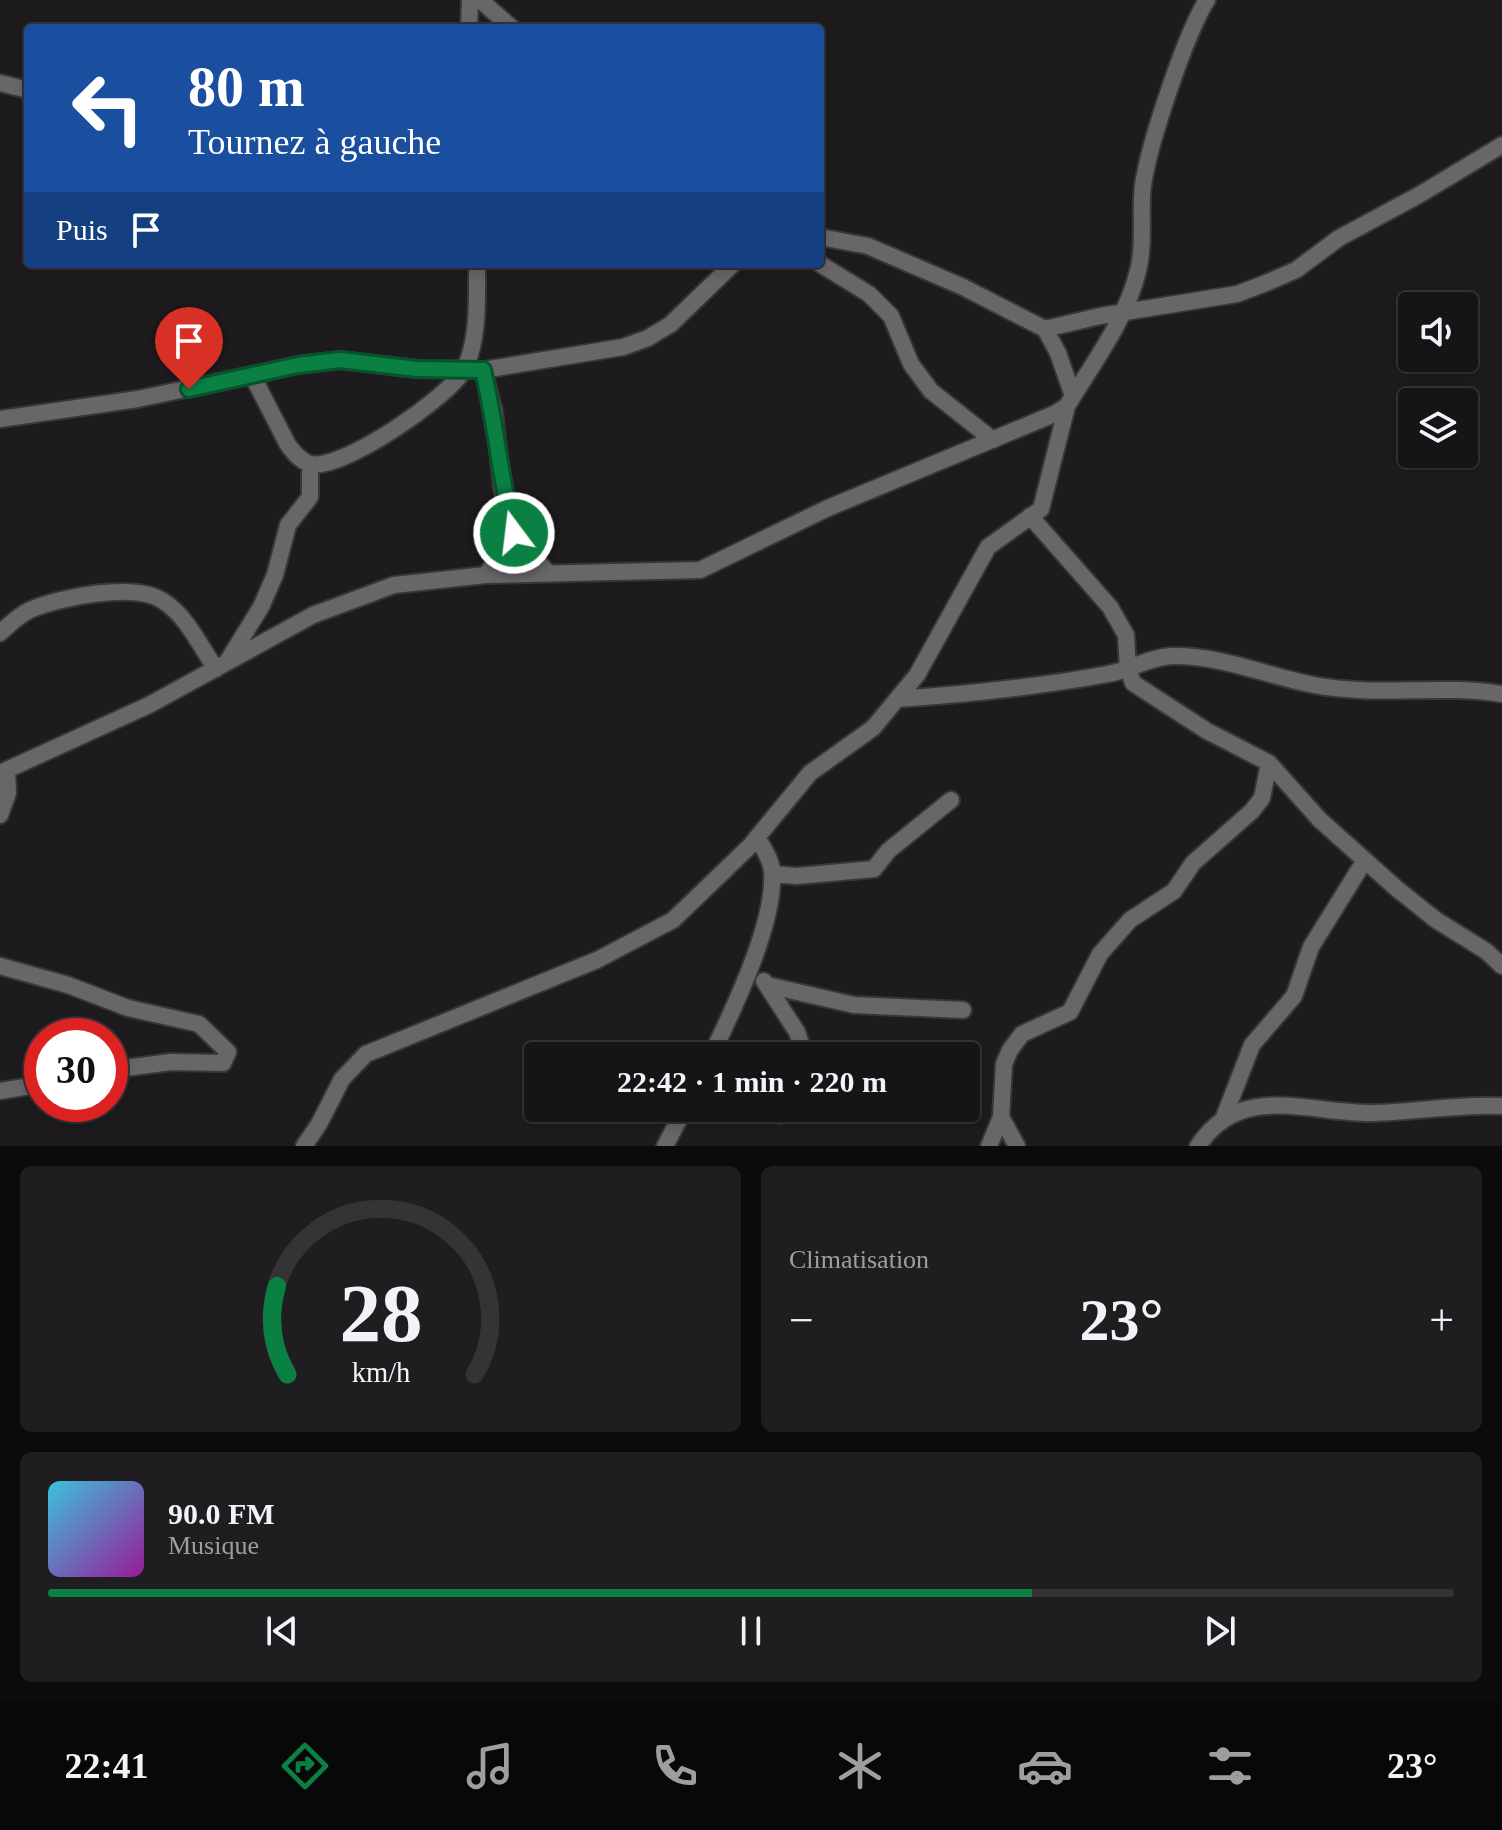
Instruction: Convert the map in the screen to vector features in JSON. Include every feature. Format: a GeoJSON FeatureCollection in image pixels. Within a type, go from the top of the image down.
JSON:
{"type":"FeatureCollection","features":[{"type":"Feature","properties":{"kind":"street"},"geometry":{"type":"LineString","coordinates":[[469,24],[470,0]]}},
{"type":"Feature","properties":{"kind":"street"},"geometry":{"type":"LineString","coordinates":[[480,0],[507,24]]}},
{"type":"Feature","properties":{"kind":"street"},"geometry":{"type":"LineString","coordinates":[[304,1146],[342,1079],[366,1054],[597,960],[673,920],[757,837],[810,773],[873,728],[917,675],[988,547],[1041,509],[1070,401],[1124,313],[1139,270],[1144,225],[1142,197],[1153,147],[1189,37],[1207,0]]}},
{"type":"Feature","properties":{"kind":"street"},"geometry":{"type":"LineString","coordinates":[[0,83],[24,89]]}},
{"type":"Feature","properties":{"kind":"street"},"geometry":{"type":"LineString","coordinates":[[1045,329],[1237,294],[1276,279],[1296,270],[1339,238],[1502,145]]}},
{"type":"Feature","properties":{"kind":"street"},"geometry":{"type":"LineString","coordinates":[[824,238],[868,246],[963,287],[1045,329],[1058,353],[1070,401]]}},
{"type":"Feature","properties":{"kind":"street"},"geometry":{"type":"LineString","coordinates":[[824,266],[869,294],[891,316],[911,364],[931,391],[993,440]]}},
{"type":"Feature","properties":{"kind":"street"},"geometry":{"type":"LineString","coordinates":[[252,375],[296,455],[310,464],[329,464],[387,436],[431,402],[465,369],[477,307],[477,268]]}},
{"type":"Feature","properties":{"kind":"street"},"geometry":{"type":"LineString","coordinates":[[0,419],[138,399],[340,360],[417,369],[483,370],[623,347],[648,338],[671,324],[729,268]]}},
{"type":"Feature","properties":{"kind":"street"},"geometry":{"type":"LineString","coordinates":[[483,370],[494,411],[502,488],[514,533],[547,572]]}},
{"type":"Feature","properties":{"kind":"street"},"geometry":{"type":"LineString","coordinates":[[0,815],[8,793],[4,771],[149,705],[313,615],[394,585],[547,572],[700,570],[828,508],[993,440],[1070,401]]}},
{"type":"Feature","properties":{"kind":"street"},"geometry":{"type":"LineString","coordinates":[[221,666],[261,607],[275,575],[288,525],[310,497],[310,464]]}},
{"type":"Feature","properties":{"kind":"street"},"geometry":{"type":"LineString","coordinates":[[1030,516],[1110,607],[1126,635],[1128,669],[1133,683],[1207,731],[1269,763],[1320,820],[1365,860],[1423,910],[1486,951],[1502,966]]}},
{"type":"Feature","properties":{"kind":"street"},"geometry":{"type":"LineString","coordinates":[[486,575],[514,533]]}},
{"type":"Feature","properties":{"kind":"street"},"geometry":{"type":"LineString","coordinates":[[0,633],[27,612],[56,601],[113,593],[142,594],[160,599],[178,613],[221,666]]}},
{"type":"Feature","properties":{"kind":"street"},"geometry":{"type":"LineString","coordinates":[[897,699],[986,692],[1128,669],[1168,656],[1194,656],[1315,685],[1386,692],[1471,690],[1502,694]]}},
{"type":"Feature","properties":{"kind":"street"},"geometry":{"type":"LineString","coordinates":[[989,1146],[1001,1117],[1004,1064],[1010,1050],[1022,1034],[1070,1012],[1100,954],[1130,920],[1174,891],[1193,863],[1252,811],[1262,798],[1269,763]]}},
{"type":"Feature","properties":{"kind":"street"},"geometry":{"type":"LineString","coordinates":[[773,874],[797,876],[874,869],[888,851],[951,800]]}},
{"type":"Feature","properties":{"kind":"street"},"geometry":{"type":"LineString","coordinates":[[717,1042],[763,928],[773,874],[771,862],[757,837]]}},
{"type":"Feature","properties":{"kind":"street"},"geometry":{"type":"LineString","coordinates":[[1224,1117],[1252,1045],[1294,996],[1311,947],[1365,860]]}},
{"type":"Feature","properties":{"kind":"street"},"geometry":{"type":"LineString","coordinates":[[753,958],[800,1042]]}},
{"type":"Feature","properties":{"kind":"street"},"geometry":{"type":"LineString","coordinates":[[0,966],[68,985],[128,1008],[199,1024],[228,1052],[223,1063],[171,1062],[128,1068]]}},
{"type":"Feature","properties":{"kind":"street"},"geometry":{"type":"LineString","coordinates":[[743,984],[765,983],[854,1005],[963,1010]]}},
{"type":"Feature","properties":{"kind":"street"},"geometry":{"type":"LineString","coordinates":[[0,1091],[24,1087]]}},
{"type":"Feature","properties":{"kind":"street"},"geometry":{"type":"LineString","coordinates":[[1198,1146],[1211,1127],[1224,1117],[1265,1105],[1322,1107],[1357,1113],[1502,1106]]}},
{"type":"Feature","properties":{"kind":"street"},"geometry":{"type":"LineString","coordinates":[[1001,1117],[1017,1146]]}},
{"type":"Feature","properties":{"kind":"street"},"geometry":{"type":"LineString","coordinates":[[665,1146],[678,1122]]}},
{"type":"Feature","properties":{"kind":"route"},"geometry":{"type":"LineString","coordinates":[[189,389],[298,365],[340,360],[417,369],[483,370],[494,411],[502,488],[514,533]]}}]}
